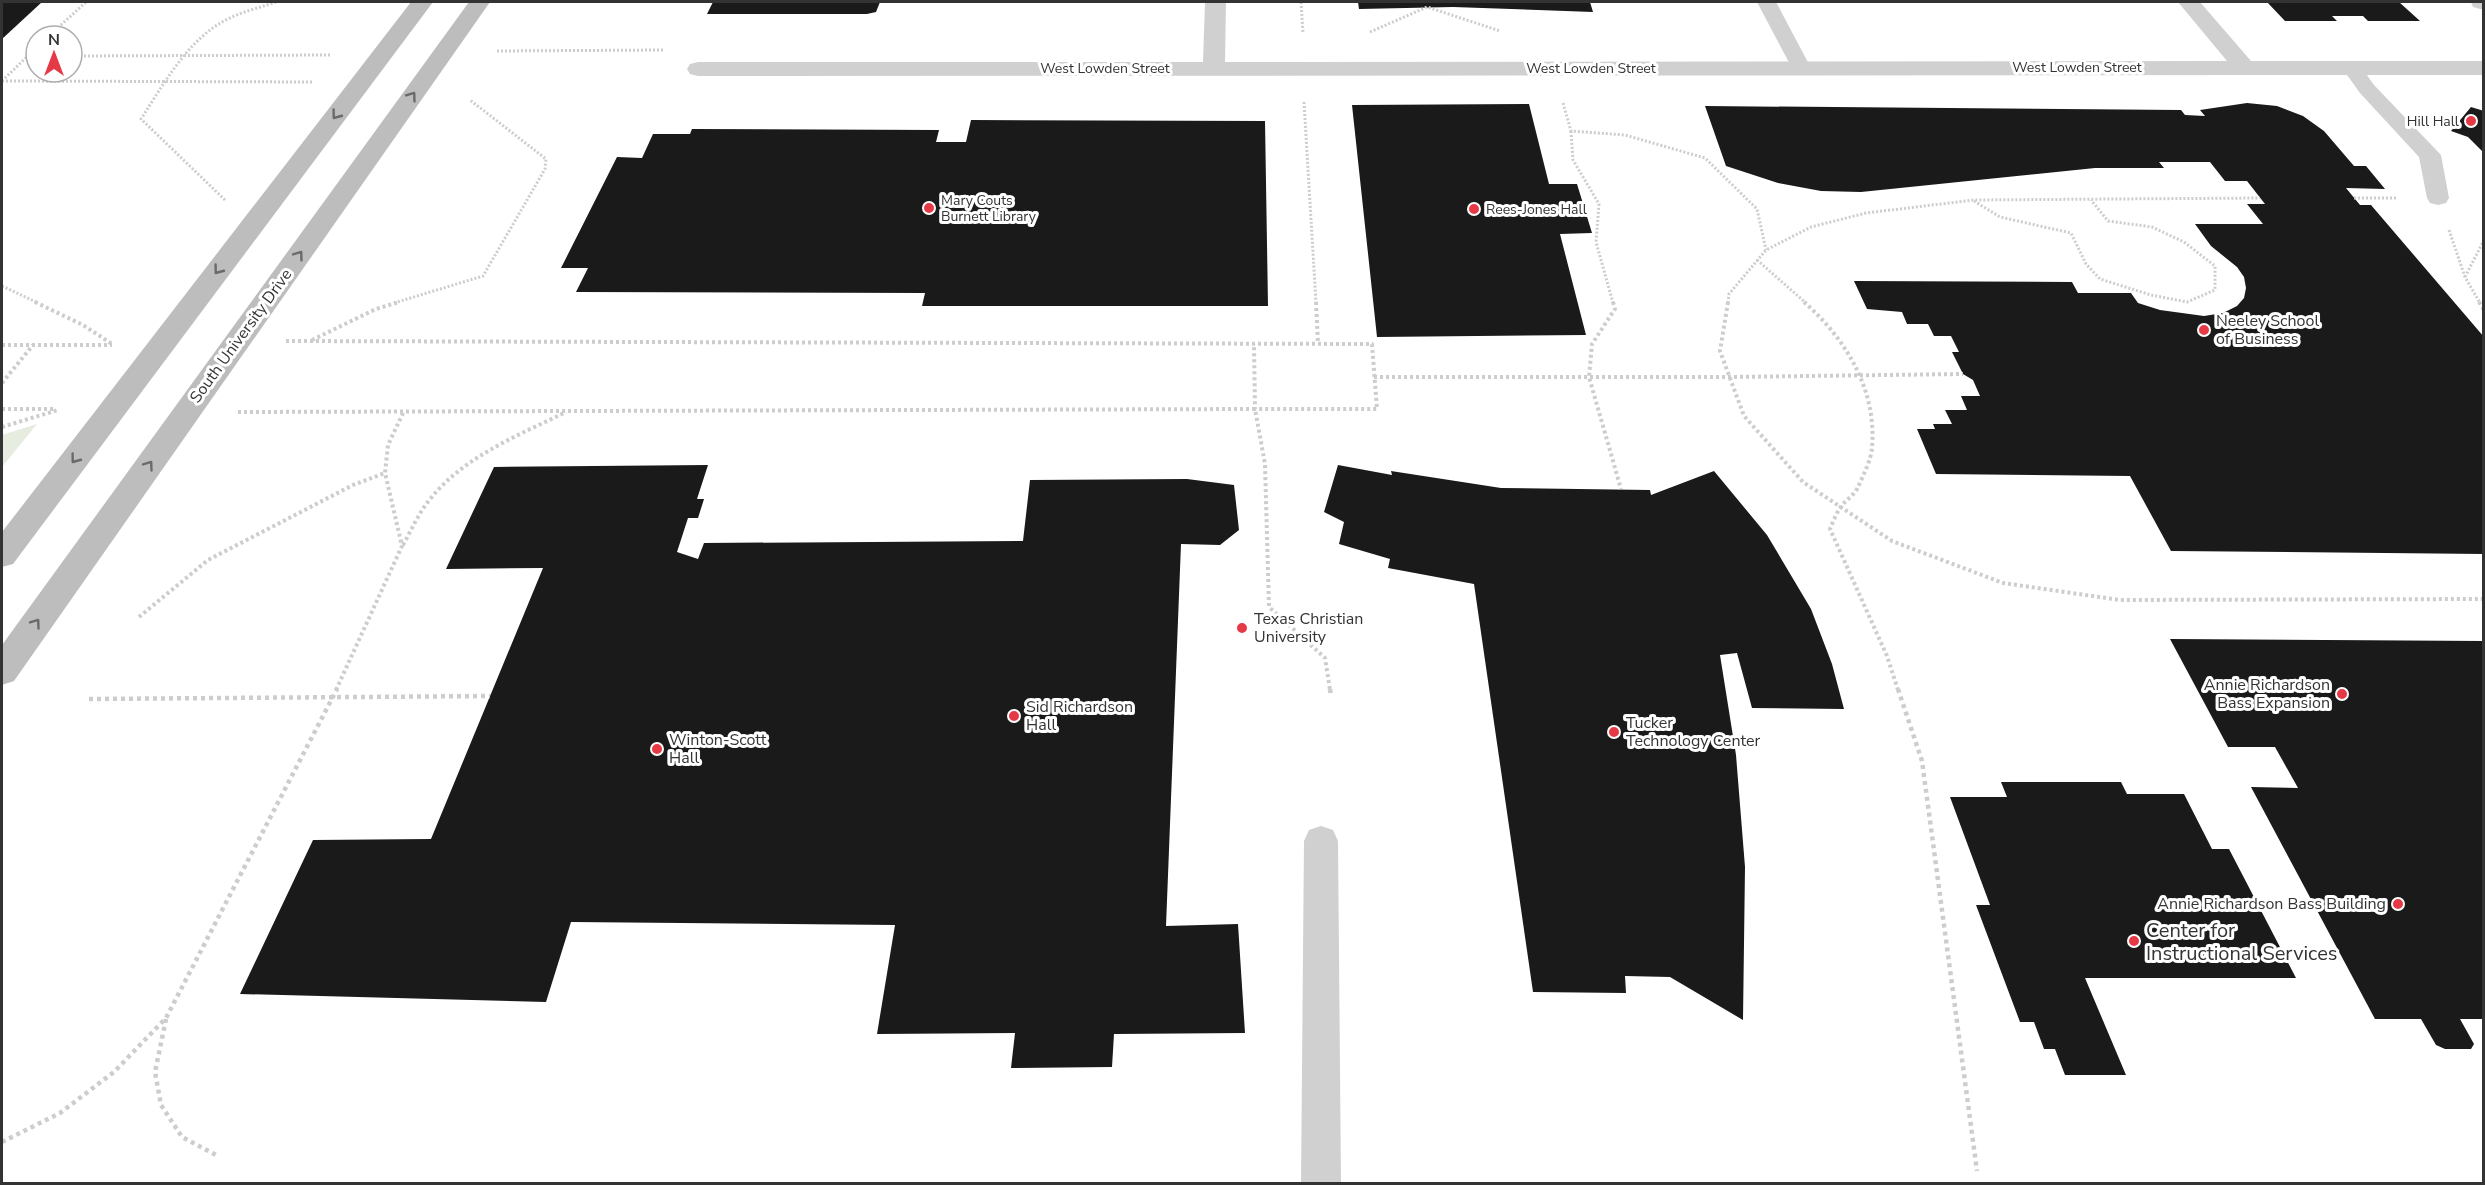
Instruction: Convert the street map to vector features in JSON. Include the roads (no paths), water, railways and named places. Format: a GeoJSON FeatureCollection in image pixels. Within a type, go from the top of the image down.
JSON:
{"type":"FeatureCollection","features":[{"type":"Feature","properties":{"kind":"main road"},"geometry":{"type":"LineString","coordinates":[[2,555],[422,2]]}},
{"type":"Feature","properties":{"kind":"main road","name":"South University Drive"},"geometry":{"type":"LineString","coordinates":[[2,671],[479,2]]}},
{"type":"Feature","properties":{"kind":"street"},"geometry":{"type":"LineString","coordinates":[[1214,68],[1215,2]]}},
{"type":"Feature","properties":{"kind":"street"},"geometry":{"type":"LineString","coordinates":[[2189,2],[2244,67]]}},
{"type":"Feature","properties":{"kind":"street","name":"West Lowden Street"},"geometry":{"type":"LineString","coordinates":[[698,69],[2484,68]]}},
{"type":"Feature","properties":{"kind":"lane"},"geometry":{"type":"LineString","coordinates":[[1767,2],[1801,68]]}},
{"type":"Feature","properties":{"kind":"lane"},"geometry":{"type":"LineString","coordinates":[[2352,68],[2367,89],[2430,155],[2438,198]]}},
{"type":"Feature","properties":{"kind":"lane"},"geometry":{"type":"LineString","coordinates":[[1321,841],[1321,1184]]}},
{"type":"Feature","properties":{"kind":"place","name":"Hill Hall"},"geometry":{"type":"Point","coordinates":[2471,121]}},
{"type":"Feature","properties":{"kind":"place","name":"Mary Couts Burnett Library"},"geometry":{"type":"Point","coordinates":[929,208]}},
{"type":"Feature","properties":{"kind":"place","name":"Rees-Jones Hall"},"geometry":{"type":"Point","coordinates":[1474,209]}},
{"type":"Feature","properties":{"kind":"place","name":"Neeley School of Business"},"geometry":{"type":"Point","coordinates":[2204,330]}},
{"type":"Feature","properties":{"kind":"place","name":"Texas Christian University"},"geometry":{"type":"Point","coordinates":[1242,628]}},
{"type":"Feature","properties":{"kind":"place","name":"Annie Richardson Bass Expansion"},"geometry":{"type":"Point","coordinates":[2342,694]}},
{"type":"Feature","properties":{"kind":"place","name":"Sid Richardson Hall"},"geometry":{"type":"Point","coordinates":[1014,716]}},
{"type":"Feature","properties":{"kind":"place","name":"Tucker Technology Center"},"geometry":{"type":"Point","coordinates":[1614,732]}},
{"type":"Feature","properties":{"kind":"place","name":"Winton-Scott Hall"},"geometry":{"type":"Point","coordinates":[657,749]}},
{"type":"Feature","properties":{"kind":"place","name":"Annie Richardson Bass Building"},"geometry":{"type":"Point","coordinates":[2398,904]}},
{"type":"Feature","properties":{"kind":"place","name":"Center for Instructional Services"},"geometry":{"type":"Point","coordinates":[2134,941]}}]}
